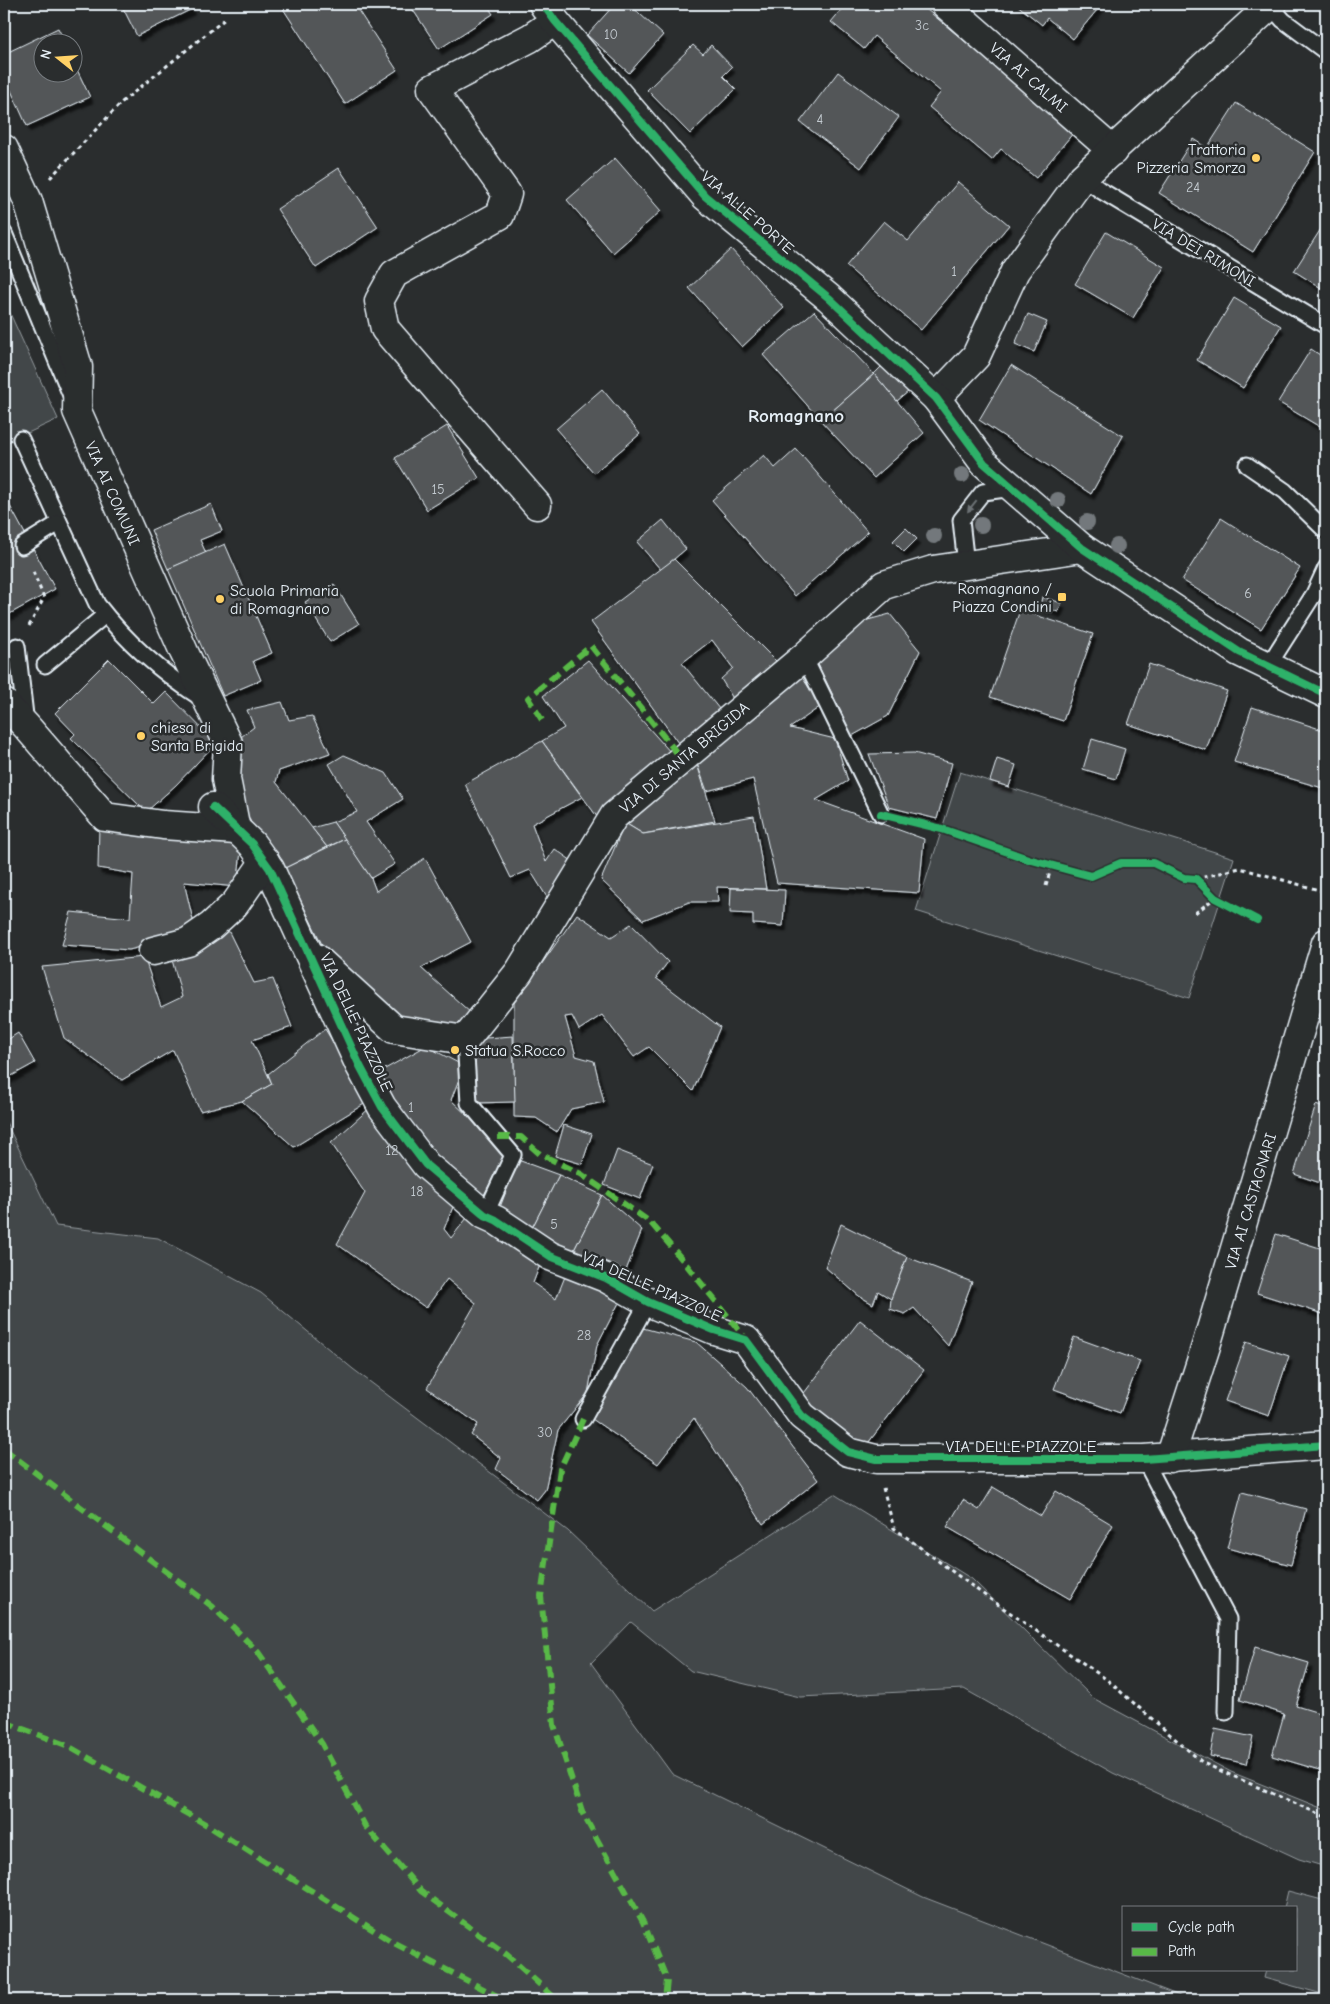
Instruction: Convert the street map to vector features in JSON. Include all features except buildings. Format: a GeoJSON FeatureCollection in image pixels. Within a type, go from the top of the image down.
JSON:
{"type":"FeatureCollection","features":[{"type":"Feature","properties":{"kind":"street","name":"VIA AI CALMI"},"geometry":{"type":"LineString","coordinates":[[945,4],[1114,151]]}},
{"type":"Feature","properties":{"kind":"street"},"geometry":{"type":"LineString","coordinates":[[936,398],[976,356],[1015,271],[1083,178],[1271,5]]}},
{"type":"Feature","properties":{"kind":"street","name":"VIA ALLE PORTE"},"geometry":{"type":"LineString","coordinates":[[537,505],[385,329],[379,301],[394,274],[500,216],[507,194],[432,89],[530,38],[549,12],[705,196],[829,298],[936,398],[984,462],[1013,488],[1082,548],[1239,652],[1326,694]]}},
{"type":"Feature","properties":{"kind":"street","name":"VIA AI COMUNI"},"geometry":{"type":"LineString","coordinates":[[4,149],[28,202],[78,367],[77,411],[184,652],[228,743],[226,779],[236,830]]}},
{"type":"Feature","properties":{"kind":"street","name":"VIA DI SANTA BRIGIDA"},"geometry":{"type":"LineString","coordinates":[[465,1040],[519,972],[614,816],[804,657],[884,584],[933,570],[1082,548]]}},
{"type":"Feature","properties":{"kind":"street"},"geometry":{"type":"LineString","coordinates":[[4,703],[105,817],[164,825],[236,830]]}},
{"type":"Feature","properties":{"kind":"street","name":"VIA DELLE PIAZZOLE"},"geometry":{"type":"LineString","coordinates":[[213,807],[252,844],[265,861],[309,952],[360,1066],[382,1107],[426,1165],[485,1215],[496,1220],[550,1256],[606,1278],[648,1302],[714,1330],[746,1340],[802,1416],[848,1452],[876,1459],[1157,1458],[1326,1445]]}},
{"type":"Feature","properties":{"kind":"street"},"geometry":{"type":"LineString","coordinates":[[153,951],[188,942],[211,926],[235,904],[265,861]]}},
{"type":"Feature","properties":{"kind":"street","name":"VIA AI CASTAGNARI"},"geometry":{"type":"LineString","coordinates":[[1157,1458],[1206,1346],[1317,1014],[1326,943]]}},
{"type":"Feature","properties":{"kind":"street"},"geometry":{"type":"LineString","coordinates":[[309,952],[394,1029],[465,1040]]}},
{"type":"Feature","properties":{"kind":"lane"},"geometry":{"type":"LineString","coordinates":[[1271,5],[1283,20],[1326,52]]}},
{"type":"Feature","properties":{"kind":"lane","name":"VIA DEI RIMONI"},"geometry":{"type":"LineString","coordinates":[[1083,178],[1326,326]]}},
{"type":"Feature","properties":{"kind":"lane"},"geometry":{"type":"LineString","coordinates":[[4,233],[77,411]]}},
{"type":"Feature","properties":{"kind":"lane"},"geometry":{"type":"LineString","coordinates":[[21,439],[97,604],[115,627],[170,678],[209,704]]}},
{"type":"Feature","properties":{"kind":"lane"},"geometry":{"type":"LineString","coordinates":[[1246,465],[1285,491],[1326,531]]}},
{"type":"Feature","properties":{"kind":"lane"},"geometry":{"type":"LineString","coordinates":[[966,565],[961,520],[983,492],[1013,488]]}},
{"type":"Feature","properties":{"kind":"lane"},"geometry":{"type":"LineString","coordinates":[[22,546],[59,523]]}},
{"type":"Feature","properties":{"kind":"lane"},"geometry":{"type":"LineString","coordinates":[[1276,670],[1326,568]]}},
{"type":"Feature","properties":{"kind":"lane"},"geometry":{"type":"LineString","coordinates":[[45,665],[105,614]]}},
{"type":"Feature","properties":{"kind":"lane"},"geometry":{"type":"LineString","coordinates":[[17,646],[26,726]]}},
{"type":"Feature","properties":{"kind":"lane"},"geometry":{"type":"LineString","coordinates":[[804,657],[881,814]]}},
{"type":"Feature","properties":{"kind":"lane"},"geometry":{"type":"LineString","coordinates":[[465,1040],[470,1104],[514,1155],[485,1215]]}},
{"type":"Feature","properties":{"kind":"lane"},"geometry":{"type":"LineString","coordinates":[[583,1419],[648,1302]]}},
{"type":"Feature","properties":{"kind":"lane"},"geometry":{"type":"LineString","coordinates":[[1157,1458],[1228,1619],[1226,1712]]}},
{"type":"Feature","properties":{"kind":"path"},"geometry":{"type":"LineString","coordinates":[[28,202],[122,102],[225,19]]}},
{"type":"Feature","properties":{"kind":"path"},"geometry":{"type":"LineString","coordinates":[[17,646],[44,598],[22,546]]}},
{"type":"Feature","properties":{"kind":"path"},"geometry":{"type":"LineString","coordinates":[[1046,886],[1048,864],[1062,868]]}},
{"type":"Feature","properties":{"kind":"path"},"geometry":{"type":"LineString","coordinates":[[1193,878],[1240,868],[1326,892]]}},
{"type":"Feature","properties":{"kind":"path"},"geometry":{"type":"LineString","coordinates":[[1193,878],[1202,885]]}},
{"type":"Feature","properties":{"kind":"path"},"geometry":{"type":"LineString","coordinates":[[1209,892],[1224,903]]}},
{"type":"Feature","properties":{"kind":"path"},"geometry":{"type":"LineString","coordinates":[[1195,913],[1215,898]]}},
{"type":"Feature","properties":{"kind":"path"},"geometry":{"type":"LineString","coordinates":[[876,1459],[894,1528],[980,1592],[1106,1679],[1203,1763],[1326,1818]]}},
{"type":"Feature","properties":{"kind":"shaded area"},"geometry":{"type":"Polygon","coordinates":[[[4,300],[58,419],[4,444],[4,300]]]}},
{"type":"Feature","properties":{"kind":"shaded area"},"geometry":{"type":"Polygon","coordinates":[[[960,772],[1234,858],[1189,998],[916,911],[960,772]]]}},
{"type":"Feature","properties":{"kind":"shaded area"},"geometry":{"type":"Polygon","coordinates":[[[4,1118],[56,1226],[158,1238],[261,1293],[353,1369],[568,1531],[652,1611],[834,1494],[972,1579],[1093,1698],[1231,1772],[1326,1810],[1326,1867],[1299,1859],[1113,1773],[964,1689],[800,1697],[691,1671],[631,1622],[591,1663],[672,1774],[923,1897],[1190,2000],[4,2000],[4,1118]]]}},
{"type":"Feature","properties":{"kind":"shaded area"},"geometry":{"type":"Polygon","coordinates":[[[1288,1891],[1326,1901],[1326,1995],[1264,1978],[1266,1972],[1298,1972],[1298,1906],[1284,1906],[1288,1891]]]}},
{"type":"Feature","properties":{"kind":"marked path"},"geometry":{"type":"LineString","coordinates":[[542,720],[528,698],[591,646],[681,758]]}},
{"type":"Feature","properties":{"kind":"marked path"},"geometry":{"type":"LineString","coordinates":[[498,1137],[521,1137],[540,1154],[581,1174],[650,1222],[746,1339]]}},
{"type":"Feature","properties":{"kind":"marked path"},"geometry":{"type":"LineString","coordinates":[[583,1419],[560,1469],[541,1596],[554,1725],[583,1814],[643,1922],[667,1980],[665,2000]]}},
{"type":"Feature","properties":{"kind":"marked path"},"geometry":{"type":"LineString","coordinates":[[4,1449],[213,1607],[258,1652],[322,1744],[365,1826],[421,1891],[507,1955],[557,2000]]}},
{"type":"Feature","properties":{"kind":"marked path"},"geometry":{"type":"LineString","coordinates":[[4,1722],[66,1745],[207,1825],[394,1943],[505,2000]]}},
{"type":"Feature","properties":{"kind":"cycle path"},"geometry":{"type":"LineString","coordinates":[[543,4],[555,21],[705,196],[829,298],[936,398],[984,463],[1082,548],[1239,652],[1326,694]]}},
{"type":"Feature","properties":{"kind":"cycle path"},"geometry":{"type":"LineString","coordinates":[[213,807],[252,844],[270,869],[360,1066],[382,1107],[426,1165],[485,1215],[496,1220],[550,1256],[606,1278],[648,1302],[714,1330],[746,1340],[802,1416],[848,1452],[876,1459],[1144,1459],[1326,1445]]}},
{"type":"Feature","properties":{"kind":"cycle path"},"geometry":{"type":"LineString","coordinates":[[881,814],[942,829],[1028,859],[1091,876],[1121,863],[1153,863],[1184,878],[1196,879],[1215,898],[1257,920]]}},
{"type":"Feature","properties":{"kind":"place","name":"Trattoria Pizzeria Smorza"},"geometry":{"type":"Point","coordinates":[1256,158]}},
{"type":"Feature","properties":{"kind":"place","name":"Romagnano / Piazza Condini"},"geometry":{"type":"Point","coordinates":[1062,597]}},
{"type":"Feature","properties":{"kind":"place","name":"Scuola Primaria di Romagnano"},"geometry":{"type":"Point","coordinates":[220,599]}},
{"type":"Feature","properties":{"kind":"place","name":"chiesa di Santa Brigida"},"geometry":{"type":"Point","coordinates":[141,736]}},
{"type":"Feature","properties":{"kind":"place","name":"Statua S.Rocco"},"geometry":{"type":"Point","coordinates":[455,1050]}},
{"type":"Feature","properties":{"kind":"district","name":"Romagnano"},"geometry":{"type":"Point","coordinates":[796,415]}}]}
